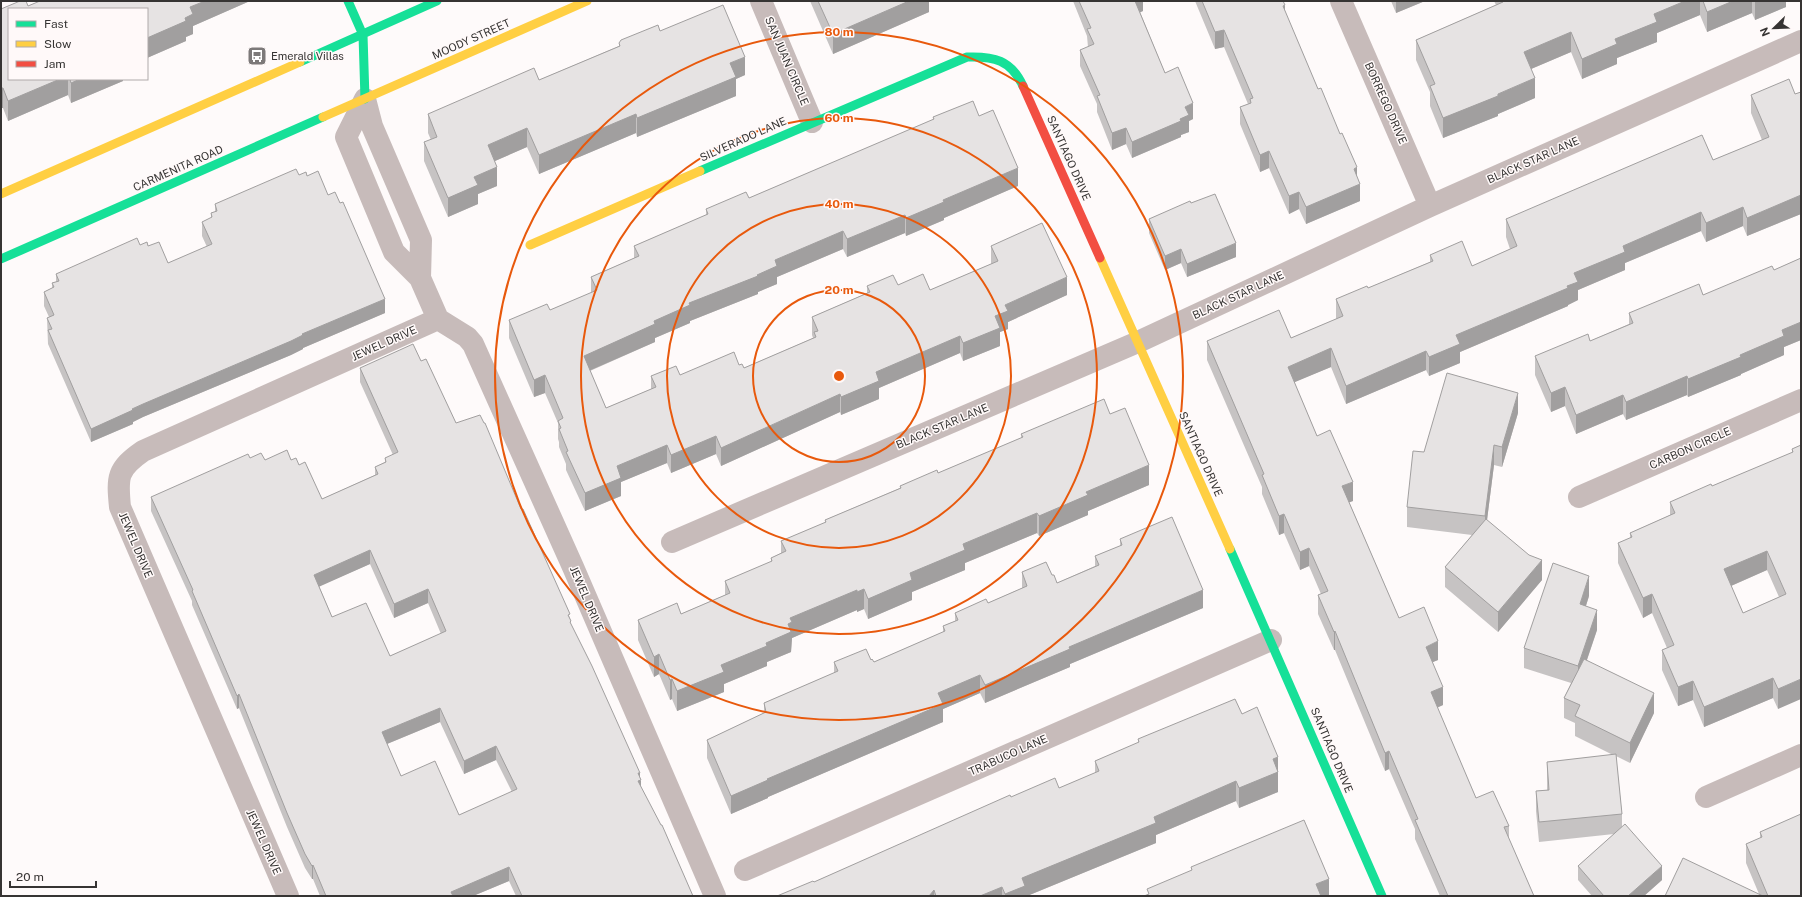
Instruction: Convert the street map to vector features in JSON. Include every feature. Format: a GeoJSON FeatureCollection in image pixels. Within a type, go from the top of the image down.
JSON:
{"type":"FeatureCollection","features":[{"type":"Feature","properties":{"kind":"street"},"geometry":{"type":"LineString","coordinates":[[348,1],[363,35],[365,99],[372,126],[421,240],[420,278]]}},
{"type":"Feature","properties":{"kind":"street"},"geometry":{"type":"LineString","coordinates":[[1,194],[437,1]]}},
{"type":"Feature","properties":{"kind":"street","name":"MOODY STREET"},"geometry":{"type":"LineString","coordinates":[[365,99],[586,1]]}},
{"type":"Feature","properties":{"kind":"street","name":"SAN JUAN CIRCLE"},"geometry":{"type":"LineString","coordinates":[[761,1],[812,122]]}},
{"type":"Feature","properties":{"kind":"street","name":"BORREGO DRIVE"},"geometry":{"type":"LineString","coordinates":[[1340,1],[1430,206]]}},
{"type":"Feature","properties":{"kind":"street","name":"BLACK STAR LANE"},"geometry":{"type":"LineString","coordinates":[[672,542],[1138,342],[1430,206],[1801,41]]}},
{"type":"Feature","properties":{"kind":"street","name":"SANTIAGO DRIVE"},"geometry":{"type":"LineString","coordinates":[[967,57],[990,56],[1003,61],[1013,69],[1021,82],[1271,640],[1382,896]]}},
{"type":"Feature","properties":{"kind":"street","name":"SILVERADO LANE"},"geometry":{"type":"LineString","coordinates":[[530,245],[812,122],[967,57]]}},
{"type":"Feature","properties":{"kind":"street"},"geometry":{"type":"LineString","coordinates":[[365,99],[346,137],[394,252],[420,278],[438,319]]}},
{"type":"Feature","properties":{"kind":"street","name":"CARMENITA ROAD"},"geometry":{"type":"LineString","coordinates":[[1,259],[365,99]]}},
{"type":"Feature","properties":{"kind":"street","name":"JEWEL DRIVE"},"geometry":{"type":"LineString","coordinates":[[288,896],[120,507],[118,489],[120,472],[129,460],[143,451],[438,319],[467,337],[473,344],[573,567],[716,896]]}},
{"type":"Feature","properties":{"kind":"street","name":"CARBON CIRCLE"},"geometry":{"type":"LineString","coordinates":[[1578,497],[1801,400]]}},
{"type":"Feature","properties":{"kind":"street","name":"TRABUCO LANE"},"geometry":{"type":"LineString","coordinates":[[745,870],[1271,640]]}},
{"type":"Feature","properties":{"kind":"street"},"geometry":{"type":"LineString","coordinates":[[1706,797],[1801,755]]}},
{"type":"Feature","properties":{"kind":"building"},"geometry":{"type":"Polygon","coordinates":[[[20,1],[26,1],[28,6],[40,1],[205,1],[190,7],[193,14],[185,18],[186,21],[148,38],[148,8],[8,8],[8,80],[58,80],[8,101],[3,88],[1,88],[1,9],[20,1]]]}},
{"type":"Feature","properties":{"kind":"building"},"geometry":{"type":"Polygon","coordinates":[[[818,1],[909,1],[833,34],[818,1]]]}},
{"type":"Feature","properties":{"kind":"building"},"geometry":{"type":"Polygon","coordinates":[[[1079,1],[1135,1],[1165,73],[1178,67],[1193,103],[1185,107],[1189,115],[1180,119],[1181,121],[1132,142],[1126,128],[1112,133],[1097,96],[1100,95],[1080,50],[1094,44],[1087,29],[1091,28],[1079,1]]]}},
{"type":"Feature","properties":{"kind":"building"},"geometry":{"type":"Polygon","coordinates":[[[1202,1],[1283,1],[1285,5],[1283,6],[1318,89],[1321,88],[1340,134],[1342,133],[1357,167],[1354,169],[1360,184],[1306,207],[1299,192],[1289,196],[1269,151],[1260,155],[1240,107],[1251,103],[1250,99],[1253,98],[1224,30],[1215,32],[1202,1]]]}},
{"type":"Feature","properties":{"kind":"building"},"geometry":{"type":"Polygon","coordinates":[[[1503,1],[1685,1],[1654,14],[1657,22],[1615,39],[1617,44],[1582,59],[1571,32],[1524,52],[1535,78],[1498,94],[1498,96],[1443,118],[1430,86],[1435,84],[1416,40],[1503,1]]]}},
{"type":"Feature","properties":{"kind":"building"},"geometry":{"type":"Polygon","coordinates":[[[1703,1],[1733,1],[1707,12],[1703,1]]]}},
{"type":"Feature","properties":{"kind":"building"},"geometry":{"type":"Polygon","coordinates":[[[723,5],[745,57],[730,63],[736,77],[637,118],[636,114],[539,155],[527,128],[488,145],[497,167],[474,177],[478,185],[448,198],[424,142],[437,137],[428,114],[534,68],[539,80],[620,46],[619,43],[621,40],[658,25],[660,31],[723,5]]]}},
{"type":"Feature","properties":{"kind":"building"},"geometry":{"type":"Polygon","coordinates":[[[1789,79],[1795,94],[1801,92],[1801,195],[1747,218],[1743,207],[1706,223],[1701,212],[1623,246],[1625,252],[1574,273],[1578,282],[1567,286],[1568,288],[1456,335],[1460,344],[1429,357],[1426,351],[1346,386],[1331,348],[1288,367],[1317,436],[1330,430],[1353,482],[1342,486],[1399,618],[1424,607],[1438,641],[1426,647],[1443,687],[1431,692],[1476,798],[1493,791],[1509,826],[1504,827],[1534,896],[1448,896],[1415,820],[1418,819],[1389,751],[1385,753],[1335,631],[1334,632],[1318,595],[1328,591],[1309,548],[1300,552],[1284,514],[1279,516],[1262,475],[1264,474],[1207,341],[1279,310],[1291,338],[1343,316],[1336,299],[1367,286],[1368,288],[1433,261],[1430,255],[1462,241],[1472,266],[1517,246],[1506,219],[1702,135],[1713,160],[1769,137],[1751,95],[1789,79]]]}},
{"type":"Feature","properties":{"kind":"building"},"geometry":{"type":"Polygon","coordinates":[[[70,80],[78,80],[71,83],[70,80]]]}},
{"type":"Feature","properties":{"kind":"building"},"geometry":{"type":"Polygon","coordinates":[[[973,101],[979,116],[993,110],[1018,168],[943,200],[944,202],[906,218],[905,215],[847,239],[843,231],[775,260],[777,266],[757,275],[758,276],[689,303],[690,305],[654,321],[655,324],[584,356],[606,408],[656,387],[651,376],[676,366],[680,375],[734,352],[739,365],[742,364],[744,368],[816,337],[814,332],[818,331],[812,317],[870,292],[867,286],[893,275],[898,285],[923,274],[930,290],[998,261],[991,246],[1042,223],[1067,277],[1005,305],[1008,311],[995,316],[1000,328],[963,343],[960,336],[876,372],[879,381],[841,397],[840,394],[721,448],[716,436],[671,455],[667,445],[617,466],[621,478],[585,493],[566,452],[568,451],[559,429],[561,428],[558,421],[563,418],[545,375],[534,380],[509,320],[547,304],[550,310],[597,290],[591,277],[639,256],[634,246],[708,214],[706,209],[746,192],[749,198],[934,119],[933,117],[973,101]]]}},
{"type":"Feature","properties":{"kind":"building"},"geometry":{"type":"Polygon","coordinates":[[[296,169],[299,175],[306,172],[307,176],[318,171],[328,195],[335,192],[340,203],[343,202],[385,299],[143,404],[91,429],[48,330],[52,329],[47,318],[54,315],[44,292],[54,287],[52,283],[59,281],[56,274],[137,238],[140,245],[147,242],[148,246],[159,242],[168,263],[212,244],[202,222],[212,217],[211,213],[217,211],[215,204],[296,169]]]}},
{"type":"Feature","properties":{"kind":"building"},"geometry":{"type":"Polygon","coordinates":[[[1215,194],[1236,243],[1187,264],[1181,249],[1165,256],[1149,219],[1190,201],[1191,203],[1215,194]]]}},
{"type":"Feature","properties":{"kind":"building"},"geometry":{"type":"Polygon","coordinates":[[[1801,258],[1801,322],[1782,330],[1784,336],[1740,355],[1741,357],[1688,379],[1687,376],[1626,402],[1623,395],[1576,415],[1565,387],[1551,393],[1535,356],[1588,334],[1590,341],[1633,323],[1629,313],[1699,284],[1703,295],[1772,266],[1774,270],[1801,258]]]}},
{"type":"Feature","properties":{"kind":"building"},"geometry":{"type":"Polygon","coordinates":[[[413,344],[421,361],[426,359],[456,423],[480,415],[485,423],[521,509],[523,509],[570,614],[568,615],[571,621],[570,622],[592,666],[640,773],[638,773],[641,780],[638,781],[662,825],[693,896],[522,896],[509,867],[451,892],[453,896],[326,896],[313,865],[312,866],[305,854],[287,813],[239,694],[237,696],[192,591],[193,590],[151,497],[248,454],[250,458],[261,453],[265,460],[287,450],[291,460],[296,458],[299,465],[305,462],[322,499],[378,474],[375,467],[386,462],[385,458],[398,452],[360,368],[413,344]],[[370,550],[314,575],[332,617],[366,603],[390,656],[446,631],[428,589],[394,604],[370,550]],[[440,708],[382,732],[401,776],[435,761],[459,815],[517,789],[496,746],[464,761],[440,708]]]}},
{"type":"Feature","properties":{"kind":"building"},"geometry":{"type":"Polygon","coordinates":[[[1447,373],[1518,393],[1502,447],[1494,445],[1485,516],[1407,507],[1413,451],[1424,452],[1447,373]]]}},
{"type":"Feature","properties":{"kind":"building"},"geometry":{"type":"Polygon","coordinates":[[[1104,399],[1110,414],[1125,408],[1149,465],[1086,492],[1088,495],[1039,516],[1037,513],[963,544],[965,550],[910,573],[912,580],[868,599],[864,589],[857,592],[857,590],[790,618],[792,622],[788,624],[791,632],[766,643],[767,646],[721,665],[724,672],[677,691],[672,679],[670,680],[659,654],[654,657],[638,620],[677,603],[681,614],[730,593],[725,581],[772,561],[771,558],[786,551],[781,541],[826,522],[825,520],[901,488],[900,486],[937,470],[938,473],[1023,437],[1021,434],[1104,399]]]}},
{"type":"Feature","properties":{"kind":"building"},"geometry":{"type":"Polygon","coordinates":[[[1801,445],[1801,679],[1778,689],[1773,678],[1704,707],[1693,681],[1678,687],[1662,650],[1674,645],[1652,594],[1643,598],[1618,543],[1632,537],[1630,533],[1675,513],[1670,502],[1711,484],[1712,486],[1793,452],[1792,449],[1801,445]],[[1767,551],[1724,569],[1743,613],[1786,594],[1767,551]]]}},
{"type":"Feature","properties":{"kind":"building"},"geometry":{"type":"Polygon","coordinates":[[[1172,517],[1203,590],[1069,647],[1070,649],[985,685],[980,675],[938,693],[943,704],[767,779],[768,780],[731,796],[707,740],[766,712],[764,703],[838,671],[834,662],[866,649],[871,660],[872,659],[874,662],[945,631],[943,626],[958,620],[955,613],[986,599],[988,603],[1027,586],[1022,572],[1046,562],[1057,583],[1099,565],[1095,556],[1122,545],[1120,539],[1172,517]]]}},
{"type":"Feature","properties":{"kind":"building"},"geometry":{"type":"Polygon","coordinates":[[[1486,519],[1529,555],[1542,560],[1498,612],[1445,567],[1486,519]]]}},
{"type":"Feature","properties":{"kind":"building"},"geometry":{"type":"Polygon","coordinates":[[[1553,563],[1589,576],[1580,604],[1597,610],[1578,666],[1524,648],[1553,563]]]}},
{"type":"Feature","properties":{"kind":"building"},"geometry":{"type":"Polygon","coordinates":[[[1584,659],[1654,693],[1630,743],[1575,716],[1580,705],[1564,698],[1584,659]]]}},
{"type":"Feature","properties":{"kind":"building"},"geometry":{"type":"Polygon","coordinates":[[[1235,699],[1242,714],[1257,707],[1278,757],[1273,759],[1278,772],[1239,788],[1236,781],[1154,817],[1156,823],[1022,878],[1025,886],[1005,894],[1002,887],[980,896],[936,896],[934,890],[929,896],[777,896],[813,881],[814,882],[1010,795],[1011,797],[1055,778],[1059,788],[1099,771],[1095,761],[1139,742],[1138,739],[1235,699]]]}},
{"type":"Feature","properties":{"kind":"building"},"geometry":{"type":"Polygon","coordinates":[[[1616,754],[1622,814],[1539,822],[1536,791],[1549,790],[1547,762],[1616,754]]]}},
{"type":"Feature","properties":{"kind":"building"},"geometry":{"type":"Polygon","coordinates":[[[1801,814],[1801,896],[1768,896],[1746,844],[1762,837],[1760,832],[1801,814]]]}},
{"type":"Feature","properties":{"kind":"building"},"geometry":{"type":"Polygon","coordinates":[[[1304,820],[1329,879],[1316,884],[1321,896],[1144,896],[1149,894],[1147,889],[1192,870],[1191,867],[1304,820]]]}},
{"type":"Feature","properties":{"kind":"building"},"geometry":{"type":"Polygon","coordinates":[[[1625,824],[1662,866],[1628,896],[1604,896],[1578,866],[1625,824]]]}},
{"type":"Feature","properties":{"kind":"building"},"geometry":{"type":"Polygon","coordinates":[[[1683,858],[1763,896],[1665,896],[1683,858]]]}},
{"type":"Feature","properties":{"kind":"traffic: fast"},"geometry":{"type":"LineString","coordinates":[[348,1],[363,35],[365,99]]}},
{"type":"Feature","properties":{"kind":"traffic: fast"},"geometry":{"type":"LineString","coordinates":[[300,62],[437,1]]}},
{"type":"Feature","properties":{"kind":"traffic: fast"},"geometry":{"type":"LineString","coordinates":[[700,171],[967,57],[985,57],[1001,61],[1013,70],[1023,86]]}},
{"type":"Feature","properties":{"kind":"traffic: fast"},"geometry":{"type":"LineString","coordinates":[[1,259],[323,117]]}},
{"type":"Feature","properties":{"kind":"traffic: fast"},"geometry":{"type":"LineString","coordinates":[[1230,549],[1382,896]]}},
{"type":"Feature","properties":{"kind":"traffic: slow"},"geometry":{"type":"LineString","coordinates":[[323,117],[587,1]]}},
{"type":"Feature","properties":{"kind":"traffic: slow"},"geometry":{"type":"LineString","coordinates":[[1,194],[300,62]]}},
{"type":"Feature","properties":{"kind":"traffic: slow"},"geometry":{"type":"LineString","coordinates":[[530,245],[700,171]]}},
{"type":"Feature","properties":{"kind":"traffic: slow"},"geometry":{"type":"LineString","coordinates":[[1100,258],[1230,549]]}},
{"type":"Feature","properties":{"kind":"traffic: jam"},"geometry":{"type":"LineString","coordinates":[[1023,86],[1100,258]]}},
{"type":"Feature","properties":{"kind":"place","name":"Emerald Villas"},"geometry":{"type":"Point","coordinates":[257,56]}}]}
